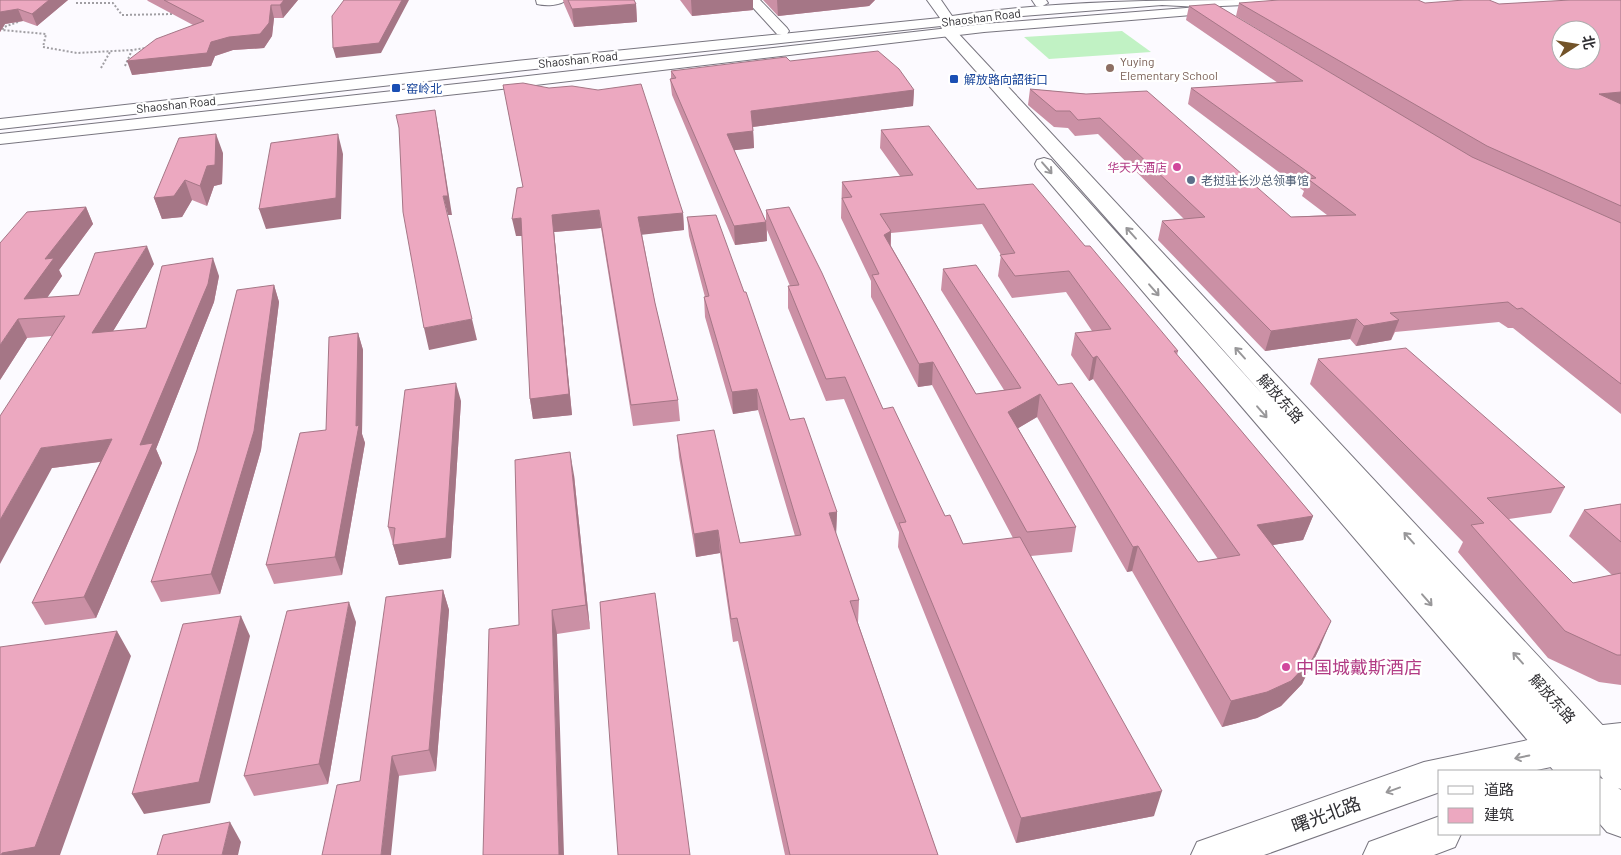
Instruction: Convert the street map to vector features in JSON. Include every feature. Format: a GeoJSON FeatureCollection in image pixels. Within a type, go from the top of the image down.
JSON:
{"type":"FeatureCollection","features":[{"type":"Feature","properties":{"kind":"main road"},"geometry":{"type":"LineString","coordinates":[[542,1],[559,0]]}},
{"type":"Feature","properties":{"kind":"main road"},"geometry":{"type":"LineString","coordinates":[[753,0],[782,30]]}},
{"type":"Feature","properties":{"kind":"main road","name":"Shaoshan Road"},"geometry":{"type":"LineString","coordinates":[[0,124],[935,18],[1040,1],[1074,0]]}},
{"type":"Feature","properties":{"kind":"main road"},"geometry":{"type":"LineString","coordinates":[[1157,2],[1181,0]]}},
{"type":"Feature","properties":{"kind":"main road"},"geometry":{"type":"LineString","coordinates":[[0,139],[935,18],[1206,7],[1264,0]]}},
{"type":"Feature","properties":{"kind":"main road"},"geometry":{"type":"LineString","coordinates":[[1157,2],[1206,7],[1228,20]]}},
{"type":"Feature","properties":{"kind":"main road","name":"Shaoshan Road"},"geometry":{"type":"LineString","coordinates":[[0,114],[507,58],[782,30],[1157,2]]}},
{"type":"Feature","properties":{"kind":"main road","name":"解放东路"},"geometry":{"type":"LineString","coordinates":[[935,18],[1588,750],[1621,772]]}},
{"type":"Feature","properties":{"kind":"main road","name":"解放东路"},"geometry":{"type":"LineString","coordinates":[[935,18],[1588,750]]}},
{"type":"Feature","properties":{"kind":"main road"},"geometry":{"type":"LineString","coordinates":[[1463,770],[1588,750]]}},
{"type":"Feature","properties":{"kind":"main road","name":"曙光北路"},"geometry":{"type":"LineString","coordinates":[[1212,855],[1424,778],[1438,775]]}},
{"type":"Feature","properties":{"kind":"main road"},"geometry":{"type":"LineString","coordinates":[[1601,795],[1621,789]]}},
{"type":"Feature","properties":{"kind":"main road"},"geometry":{"type":"LineString","coordinates":[[1601,796],[1621,819]]}},
{"type":"Feature","properties":{"kind":"main road"},"geometry":{"type":"LineString","coordinates":[[1384,855],[1438,835]]}},
{"type":"Feature","properties":{"kind":"path"},"geometry":{"type":"LineString","coordinates":[[76,2],[113,2],[122,15],[178,14]]}},
{"type":"Feature","properties":{"kind":"path"},"geometry":{"type":"LineString","coordinates":[[18,22],[4,27],[2,30],[46,34],[43,47],[58,50],[77,53],[110,52],[150,47]]}},
{"type":"Feature","properties":{"kind":"path"},"geometry":{"type":"LineString","coordinates":[[125,66],[132,50]]}},
{"type":"Feature","properties":{"kind":"path"},"geometry":{"type":"LineString","coordinates":[[101,68],[110,52]]}},
{"type":"Feature","properties":{"kind":"green space"},"geometry":{"type":"Polygon","coordinates":[[[1122,31],[1151,52],[1049,59],[1024,37],[1122,31]]]}},
{"type":"Feature","properties":{"kind":"building"},"geometry":{"type":"Polygon","coordinates":[[[0,0],[49,0],[32,14],[18,9],[0,12],[0,0]]]}},
{"type":"Feature","properties":{"kind":"building"},"geometry":{"type":"Polygon","coordinates":[[[164,0],[284,0],[280,5],[271,5],[269,23],[260,34],[229,37],[211,42],[207,53],[127,61],[156,39],[204,21],[164,0]]]}},
{"type":"Feature","properties":{"kind":"building"},"geometry":{"type":"Polygon","coordinates":[[[344,0],[402,0],[379,43],[333,48],[332,16],[344,0]]]}},
{"type":"Feature","properties":{"kind":"building"},"geometry":{"type":"Polygon","coordinates":[[[568,0],[634,0],[636,4],[572,9],[568,0]]]}},
{"type":"Feature","properties":{"kind":"building"},"geometry":{"type":"Polygon","coordinates":[[[1279,0],[1418,0],[1425,3],[1489,0],[1499,4],[1570,0],[1621,0],[1621,92],[1599,94],[1621,104],[1621,206],[1487,146],[1239,3],[1279,0]]]}},
{"type":"Feature","properties":{"kind":"building"},"geometry":{"type":"Polygon","coordinates":[[[1215,4],[1472,157],[1621,223],[1621,384],[1522,308],[1517,309],[1508,302],[1390,313],[1399,320],[1364,326],[1357,319],[1271,331],[1162,221],[1205,217],[1100,118],[1078,120],[1070,111],[1056,111],[1030,89],[1086,94],[1147,91],[1291,217],[1356,215],[1308,179],[1316,178],[1191,88],[1303,81],[1189,6],[1215,4]]]}},
{"type":"Feature","properties":{"kind":"building"},"geometry":{"type":"Polygon","coordinates":[[[878,51],[899,69],[914,90],[751,111],[753,131],[727,134],[766,222],[734,226],[670,79],[676,78],[671,71],[786,57],[790,61],[878,51]]]}},
{"type":"Feature","properties":{"kind":"building"},"geometry":{"type":"Polygon","coordinates":[[[523,83],[549,88],[572,86],[598,90],[641,84],[683,213],[638,217],[655,303],[678,400],[631,405],[599,210],[552,215],[569,394],[530,399],[521,218],[512,219],[517,188],[523,187],[503,85],[523,83]]]}},
{"type":"Feature","properties":{"kind":"building"},"geometry":{"type":"Polygon","coordinates":[[[435,110],[448,196],[443,196],[472,319],[424,328],[403,212],[399,128],[396,115],[435,110]]]}},
{"type":"Feature","properties":{"kind":"building"},"geometry":{"type":"Polygon","coordinates":[[[929,126],[977,189],[1033,184],[1085,246],[1090,246],[1178,351],[1174,351],[1313,516],[1257,525],[1331,621],[1313,658],[1291,681],[1267,692],[1231,701],[1138,546],[1133,547],[1040,394],[1008,412],[1076,527],[1027,532],[933,362],[919,364],[872,275],[879,274],[842,198],[852,197],[842,182],[913,175],[881,130],[929,126]],[[984,204],[880,214],[891,231],[884,235],[976,394],[1021,388],[943,269],[976,265],[1058,385],[1072,383],[1198,562],[1240,555],[1097,356],[1093,358],[1075,333],[1111,329],[1069,271],[1015,276],[1000,255],[1015,253],[984,204]]]}},
{"type":"Feature","properties":{"kind":"building"},"geometry":{"type":"Polygon","coordinates":[[[216,134],[215,165],[207,166],[200,186],[185,180],[174,196],[154,198],[179,138],[216,134]]]}},
{"type":"Feature","properties":{"kind":"building"},"geometry":{"type":"Polygon","coordinates":[[[338,134],[336,198],[259,209],[271,143],[338,134]]]}},
{"type":"Feature","properties":{"kind":"building"},"geometry":{"type":"Polygon","coordinates":[[[86,207],[45,259],[54,258],[24,299],[79,295],[95,253],[147,246],[92,333],[146,328],[162,266],[213,258],[208,284],[140,445],[153,443],[84,597],[32,603],[112,439],[41,448],[0,520],[0,416],[65,316],[18,319],[0,345],[0,243],[27,212],[86,207]]]}},
{"type":"Feature","properties":{"kind":"building"},"geometry":{"type":"Polygon","coordinates":[[[789,207],[822,273],[883,409],[893,407],[945,516],[950,515],[963,544],[1020,537],[1162,791],[1021,818],[899,523],[906,522],[845,377],[826,379],[788,286],[799,285],[766,210],[789,207]]]}},
{"type":"Feature","properties":{"kind":"building"},"geometry":{"type":"Polygon","coordinates":[[[716,215],[744,292],[746,292],[790,420],[804,418],[837,512],[829,513],[859,600],[850,601],[938,855],[790,855],[737,618],[731,619],[718,530],[694,534],[677,435],[714,430],[740,543],[801,535],[757,389],[732,392],[704,297],[709,296],[687,217],[716,215]]]}},
{"type":"Feature","properties":{"kind":"building"},"geometry":{"type":"Polygon","coordinates":[[[274,285],[254,431],[211,574],[151,582],[197,450],[237,290],[274,285]]]}},
{"type":"Feature","properties":{"kind":"building"},"geometry":{"type":"Polygon","coordinates":[[[358,333],[356,426],[359,425],[335,557],[266,565],[300,433],[326,430],[329,337],[358,333]]]}},
{"type":"Feature","properties":{"kind":"building"},"geometry":{"type":"Polygon","coordinates":[[[1406,348],[1565,487],[1487,498],[1573,583],[1621,573],[1621,655],[1617,655],[1565,631],[1471,525],[1484,523],[1318,359],[1406,348]]]}},
{"type":"Feature","properties":{"kind":"building"},"geometry":{"type":"Polygon","coordinates":[[[456,383],[446,538],[393,545],[395,528],[388,527],[405,390],[456,383]]]}},
{"type":"Feature","properties":{"kind":"building"},"geometry":{"type":"Polygon","coordinates":[[[570,452],[586,605],[552,610],[559,855],[483,855],[489,629],[519,625],[515,460],[570,452]]]}},
{"type":"Feature","properties":{"kind":"building"},"geometry":{"type":"Polygon","coordinates":[[[1621,504],[1621,542],[1584,510],[1621,504]]]}},
{"type":"Feature","properties":{"kind":"building"},"geometry":{"type":"Polygon","coordinates":[[[443,590],[429,750],[392,756],[381,855],[322,855],[337,785],[360,781],[386,597],[443,590]]]}},
{"type":"Feature","properties":{"kind":"building"},"geometry":{"type":"Polygon","coordinates":[[[655,593],[690,855],[618,855],[600,602],[655,593]]]}},
{"type":"Feature","properties":{"kind":"building"},"geometry":{"type":"Polygon","coordinates":[[[349,602],[319,764],[244,776],[287,611],[349,602]]]}},
{"type":"Feature","properties":{"kind":"building"},"geometry":{"type":"Polygon","coordinates":[[[241,616],[199,782],[132,794],[183,624],[241,616]]]}},
{"type":"Feature","properties":{"kind":"building"},"geometry":{"type":"Polygon","coordinates":[[[117,631],[35,847],[2,853],[0,855],[0,647],[117,631]]]}},
{"type":"Feature","properties":{"kind":"building"},"geometry":{"type":"Polygon","coordinates":[[[230,822],[222,855],[157,855],[163,835],[230,822]]]}},
{"type":"Feature","properties":{"kind":"place","name":"Yuying Elementary School"},"geometry":{"type":"Point","coordinates":[1110,68]}},
{"type":"Feature","properties":{"kind":"place","name":"解放路向韶街口"},"geometry":{"type":"Point","coordinates":[954,79]}},
{"type":"Feature","properties":{"kind":"place","name":"窑岭北"},"geometry":{"type":"Point","coordinates":[396,88]}},
{"type":"Feature","properties":{"kind":"place","name":"华天大酒店"},"geometry":{"type":"Point","coordinates":[1177,167]}},
{"type":"Feature","properties":{"kind":"place","name":"老挝驻长沙总领事馆"},"geometry":{"type":"Point","coordinates":[1191,180]}},
{"type":"Feature","properties":{"kind":"place","name":"中国城戴斯酒店"},"geometry":{"type":"Point","coordinates":[1286,667]}}]}
